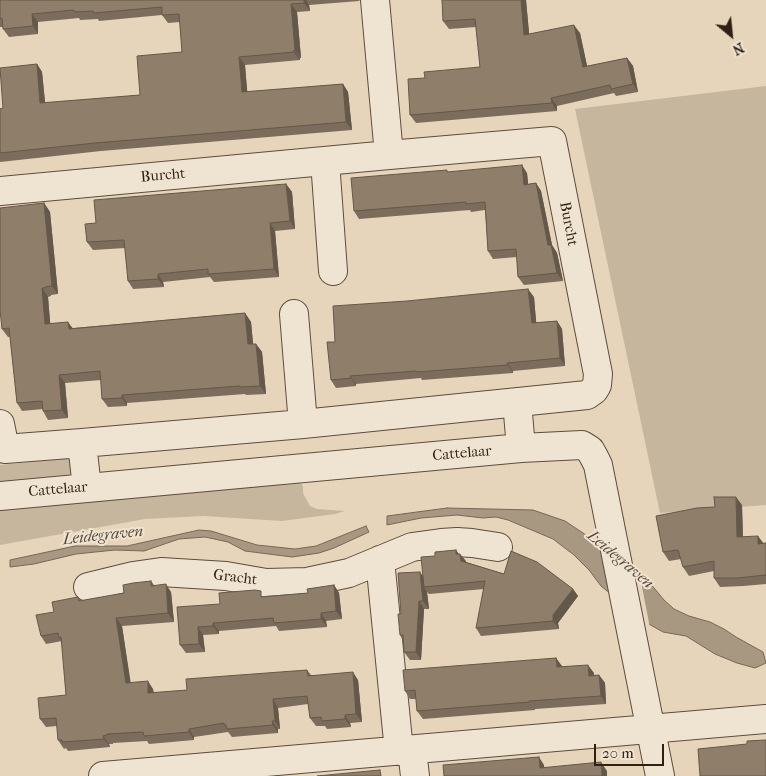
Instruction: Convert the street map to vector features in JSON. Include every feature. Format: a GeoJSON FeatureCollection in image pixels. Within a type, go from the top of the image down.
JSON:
{"type":"FeatureCollection","features":[{"type":"Feature","properties":{"kind":"street"},"geometry":{"type":"LineString","coordinates":[[375,0],[389,155]]}},
{"type":"Feature","properties":{"kind":"street","name":"Burcht"},"geometry":{"type":"LineString","coordinates":[[0,191],[552,141],[598,374],[597,385],[587,395],[303,424],[82,443],[5,449],[0,424]]}},
{"type":"Feature","properties":{"kind":"street"},"geometry":{"type":"LineString","coordinates":[[325,161],[333,271]]}},
{"type":"Feature","properties":{"kind":"street"},"geometry":{"type":"LineString","coordinates":[[294,314],[303,424]]}},
{"type":"Feature","properties":{"kind":"street"},"geometry":{"type":"LineString","coordinates":[[517,402],[521,448]]}},
{"type":"Feature","properties":{"kind":"street"},"geometry":{"type":"LineString","coordinates":[[82,443],[87,488]]}},
{"type":"Feature","properties":{"kind":"street","name":"Cattelaar"},"geometry":{"type":"LineString","coordinates":[[0,496],[521,448],[582,445],[590,450],[598,465],[660,776]]}},
{"type":"Feature","properties":{"kind":"street","name":"Gracht"},"geometry":{"type":"LineString","coordinates":[[88,587],[132,576],[161,572],[226,576],[266,582],[307,582],[349,573],[412,547],[441,542],[472,543],[498,548]]}},
{"type":"Feature","properties":{"kind":"street"},"geometry":{"type":"LineString","coordinates":[[380,560],[409,759]]}},
{"type":"Feature","properties":{"kind":"street"},"geometry":{"type":"LineString","coordinates":[[103,776],[409,759],[650,730],[766,720]]}},
{"type":"Feature","properties":{"kind":"shaded area"},"geometry":{"type":"Polygon","coordinates":[[[766,86],[766,505],[660,513],[575,109],[766,86]]]}},
{"type":"Feature","properties":{"kind":"shaded area"},"geometry":{"type":"Polygon","coordinates":[[[72,458],[72,471],[65,477],[0,483],[0,465],[72,458]]]}},
{"type":"Feature","properties":{"kind":"shaded area"},"geometry":{"type":"Polygon","coordinates":[[[300,482],[303,486],[303,493],[310,506],[317,509],[345,511],[282,521],[203,516],[145,519],[0,545],[0,506],[300,482]]]}},
{"type":"Feature","properties":{"kind":"water","name":"Leidegraven"},"geometry":{"type":"Polygon","coordinates":[[[447,508],[533,510],[565,521],[640,571],[674,609],[724,629],[763,652],[766,663],[755,668],[737,663],[715,654],[686,636],[663,632],[647,623],[601,586],[574,555],[553,539],[508,520],[496,517],[483,518],[457,515],[421,518],[387,525],[387,516],[447,508]]]}},
{"type":"Feature","properties":{"kind":"water"},"geometry":{"type":"Polygon","coordinates":[[[366,526],[369,532],[334,548],[319,553],[292,557],[245,551],[228,542],[205,537],[179,539],[144,551],[115,550],[76,554],[34,564],[10,567],[10,560],[75,546],[127,546],[199,530],[211,531],[257,545],[295,549],[316,546],[366,526]]]}},
{"type":"Feature","properties":{"kind":"pier"},"geometry":{"type":"Polygon","coordinates":[[[599,540],[638,566],[650,628],[609,596],[599,540]]]}},
{"type":"Feature","properties":{"kind":"building"},"geometry":{"type":"Polygon","coordinates":[[[0,0],[304,0],[304,3],[291,4],[294,52],[239,57],[242,92],[343,84],[346,122],[0,153],[0,109],[3,108],[0,68],[37,64],[40,103],[140,95],[137,56],[182,52],[179,14],[162,15],[162,7],[94,13],[93,11],[75,12],[74,10],[32,14],[33,26],[3,29],[2,18],[0,19],[0,0]]]}},
{"type":"Feature","properties":{"kind":"building"},"geometry":{"type":"Polygon","coordinates":[[[442,0],[521,0],[524,35],[574,25],[583,67],[627,58],[633,84],[611,89],[610,85],[551,98],[552,103],[410,115],[408,79],[425,78],[424,72],[480,67],[475,19],[443,21],[442,0]]]}},
{"type":"Feature","properties":{"kind":"building"},"geometry":{"type":"Polygon","coordinates":[[[522,165],[524,185],[536,183],[548,245],[551,245],[557,273],[518,277],[516,249],[488,251],[485,202],[354,211],[351,178],[522,165]]]}},
{"type":"Feature","properties":{"kind":"building"},"geometry":{"type":"Polygon","coordinates":[[[286,184],[290,221],[270,223],[274,269],[208,274],[208,269],[158,274],[158,279],[128,281],[124,240],[87,242],[85,224],[96,223],[94,200],[286,184]]]}},
{"type":"Feature","properties":{"kind":"building"},"geometry":{"type":"Polygon","coordinates":[[[44,203],[52,286],[42,288],[45,324],[68,322],[69,329],[245,313],[248,344],[256,344],[260,386],[122,395],[122,398],[102,399],[100,371],[59,375],[62,410],[43,411],[42,401],[17,403],[9,328],[2,329],[0,310],[0,208],[44,203]]]}},
{"type":"Feature","properties":{"kind":"building"},"geometry":{"type":"Polygon","coordinates":[[[528,289],[532,323],[557,321],[560,358],[507,363],[508,365],[350,376],[351,378],[331,380],[327,342],[335,342],[333,306],[528,289]]]}},
{"type":"Feature","properties":{"kind":"building"},"geometry":{"type":"Polygon","coordinates":[[[714,497],[736,497],[737,537],[758,536],[758,544],[766,543],[766,575],[714,578],[714,561],[683,567],[678,550],[663,552],[656,516],[697,508],[715,507],[714,497]]]}},
{"type":"Feature","properties":{"kind":"building"},"geometry":{"type":"Polygon","coordinates":[[[456,550],[456,554],[460,554],[461,561],[504,574],[511,551],[537,562],[573,589],[553,615],[553,621],[476,628],[485,581],[424,587],[421,557],[435,556],[435,552],[456,550]]]}},
{"type":"Feature","properties":{"kind":"building"},"geometry":{"type":"Polygon","coordinates":[[[420,572],[423,601],[419,601],[416,652],[404,652],[403,635],[400,635],[398,614],[401,614],[398,573],[420,572]]]}},
{"type":"Feature","properties":{"kind":"building"},"geometry":{"type":"Polygon","coordinates":[[[151,581],[151,586],[166,584],[168,613],[116,618],[126,683],[148,681],[148,693],[187,690],[186,679],[307,670],[308,676],[353,672],[356,714],[345,715],[345,719],[322,721],[321,717],[310,718],[307,696],[273,699],[275,721],[272,721],[273,725],[227,729],[224,723],[189,729],[189,732],[144,736],[143,732],[107,734],[103,736],[104,739],[62,742],[62,740],[58,740],[56,718],[40,719],[38,698],[66,695],[61,637],[59,638],[58,633],[41,636],[36,615],[54,612],[52,602],[78,597],[79,601],[124,593],[123,585],[151,581]]]}},
{"type":"Feature","properties":{"kind":"building"},"geometry":{"type":"Polygon","coordinates":[[[334,585],[336,611],[321,613],[321,619],[274,623],[273,618],[213,623],[213,626],[198,627],[199,644],[180,645],[177,607],[220,604],[219,593],[255,590],[261,591],[261,597],[308,593],[307,589],[334,585]]]}},
{"type":"Feature","properties":{"kind":"building"},"geometry":{"type":"Polygon","coordinates":[[[556,658],[557,667],[588,665],[589,676],[599,675],[601,696],[417,711],[415,690],[405,691],[403,670],[556,658]]]}},
{"type":"Feature","properties":{"kind":"building"},"geometry":{"type":"Polygon","coordinates":[[[766,740],[766,776],[700,776],[698,749],[747,744],[747,741],[766,740]]]}},
{"type":"Feature","properties":{"kind":"building"},"geometry":{"type":"Polygon","coordinates":[[[539,757],[540,768],[601,762],[602,776],[444,776],[443,765],[539,757]]]}},
{"type":"Feature","properties":{"kind":"building"},"geometry":{"type":"Polygon","coordinates":[[[380,770],[381,776],[317,776],[380,770]]]}}]}
